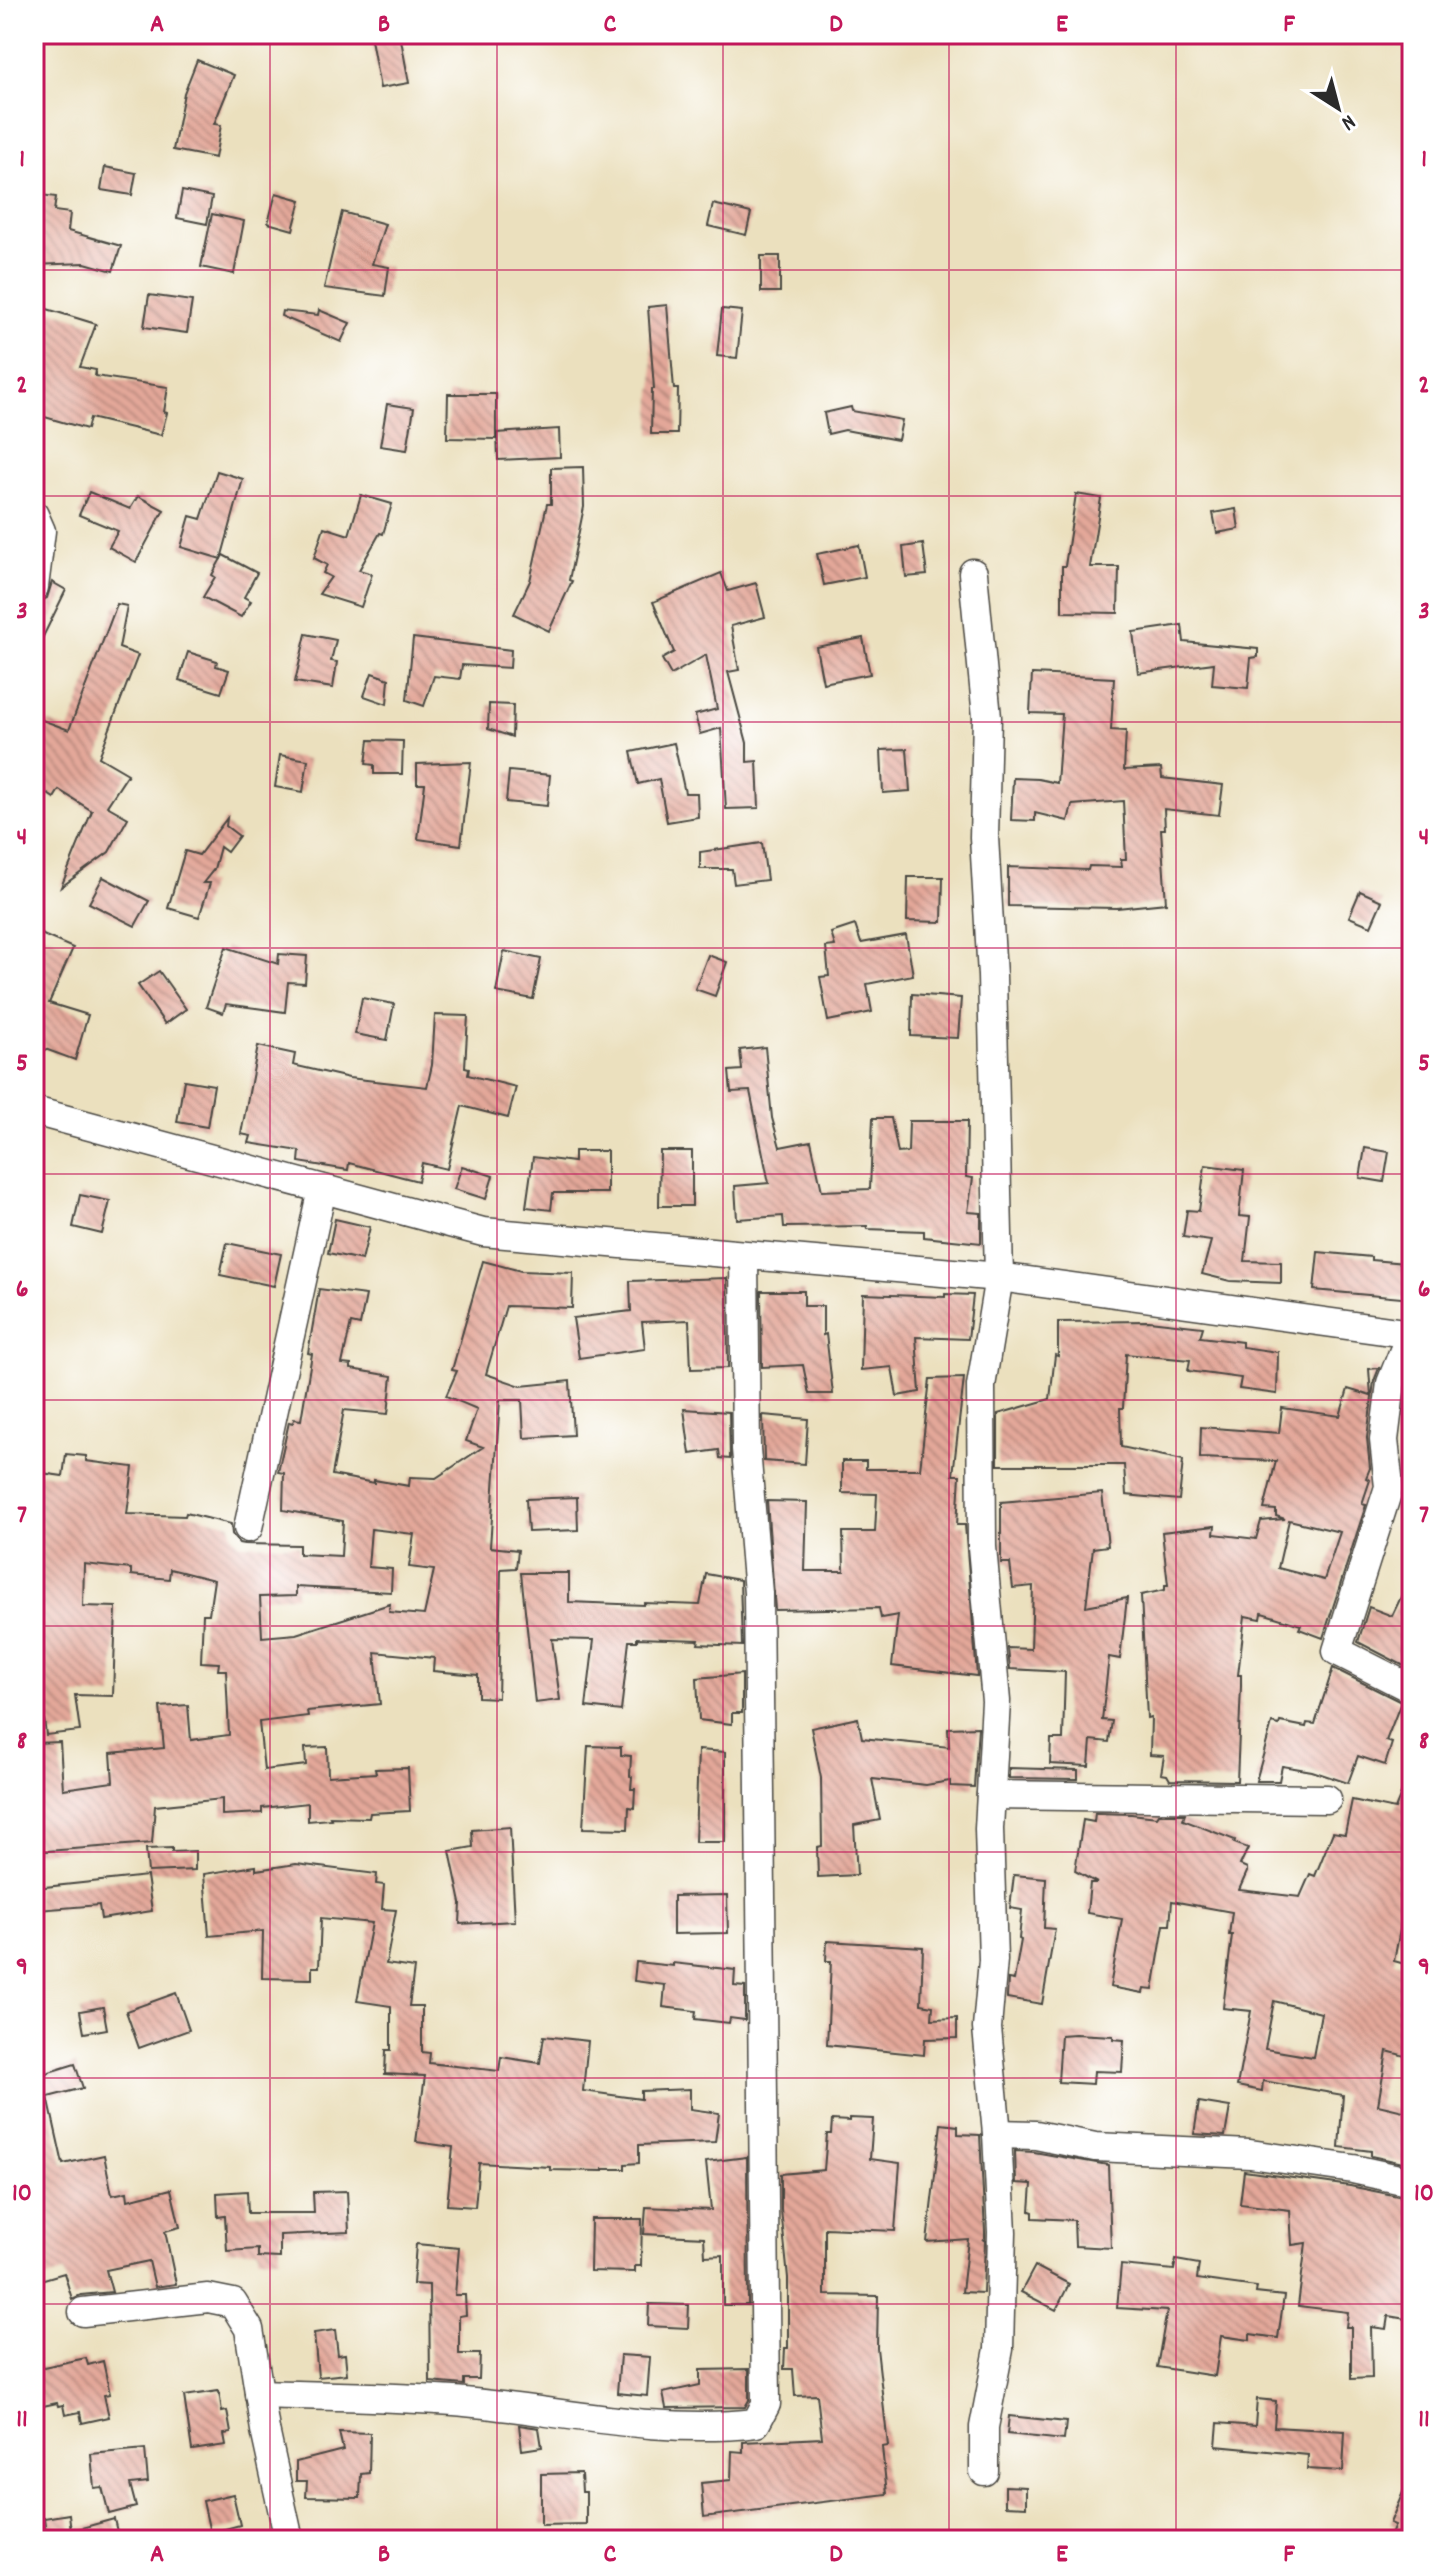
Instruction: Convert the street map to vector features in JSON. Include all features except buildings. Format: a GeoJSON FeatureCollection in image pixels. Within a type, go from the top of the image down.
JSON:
{"type":"FeatureCollection","features":[{"type":"Feature","properties":{"kind":"street"},"geometry":{"type":"LineString","coordinates":[[34,515],[41,531],[34,587]]}},
{"type":"Feature","properties":{"kind":"street"},"geometry":{"type":"LineString","coordinates":[[973,573],[987,717],[984,837],[992,976],[999,1277],[981,1386],[982,1547],[996,1701],[989,1829],[993,1960],[987,2028],[1002,2232],[999,2349],[984,2427],[984,2471]]}},
{"type":"Feature","properties":{"kind":"street"},"geometry":{"type":"LineString","coordinates":[[34,1111],[483,1232],[999,1277],[1412,1334],[1391,1383],[1384,1440],[1389,1487],[1337,1651],[1412,1689]]}},
{"type":"Feature","properties":{"kind":"street"},"geometry":{"type":"LineString","coordinates":[[248,1528],[322,1189]]}},
{"type":"Feature","properties":{"kind":"street"},"geometry":{"type":"LineString","coordinates":[[259,2394],[453,2401],[614,2420],[717,2428],[756,2423],[766,2404],[758,1593],[746,1449],[744,1256]]}},
{"type":"Feature","properties":{"kind":"street"},"geometry":{"type":"LineString","coordinates":[[991,1795],[1327,1799]]}},
{"type":"Feature","properties":{"kind":"street"},"geometry":{"type":"LineString","coordinates":[[997,2134],[1036,2135],[1095,2147],[1250,2154],[1353,2169],[1412,2182]]}},
{"type":"Feature","properties":{"kind":"street"},"geometry":{"type":"LineString","coordinates":[[83,2312],[208,2298],[233,2303],[249,2329],[289,2540]]}}]}
